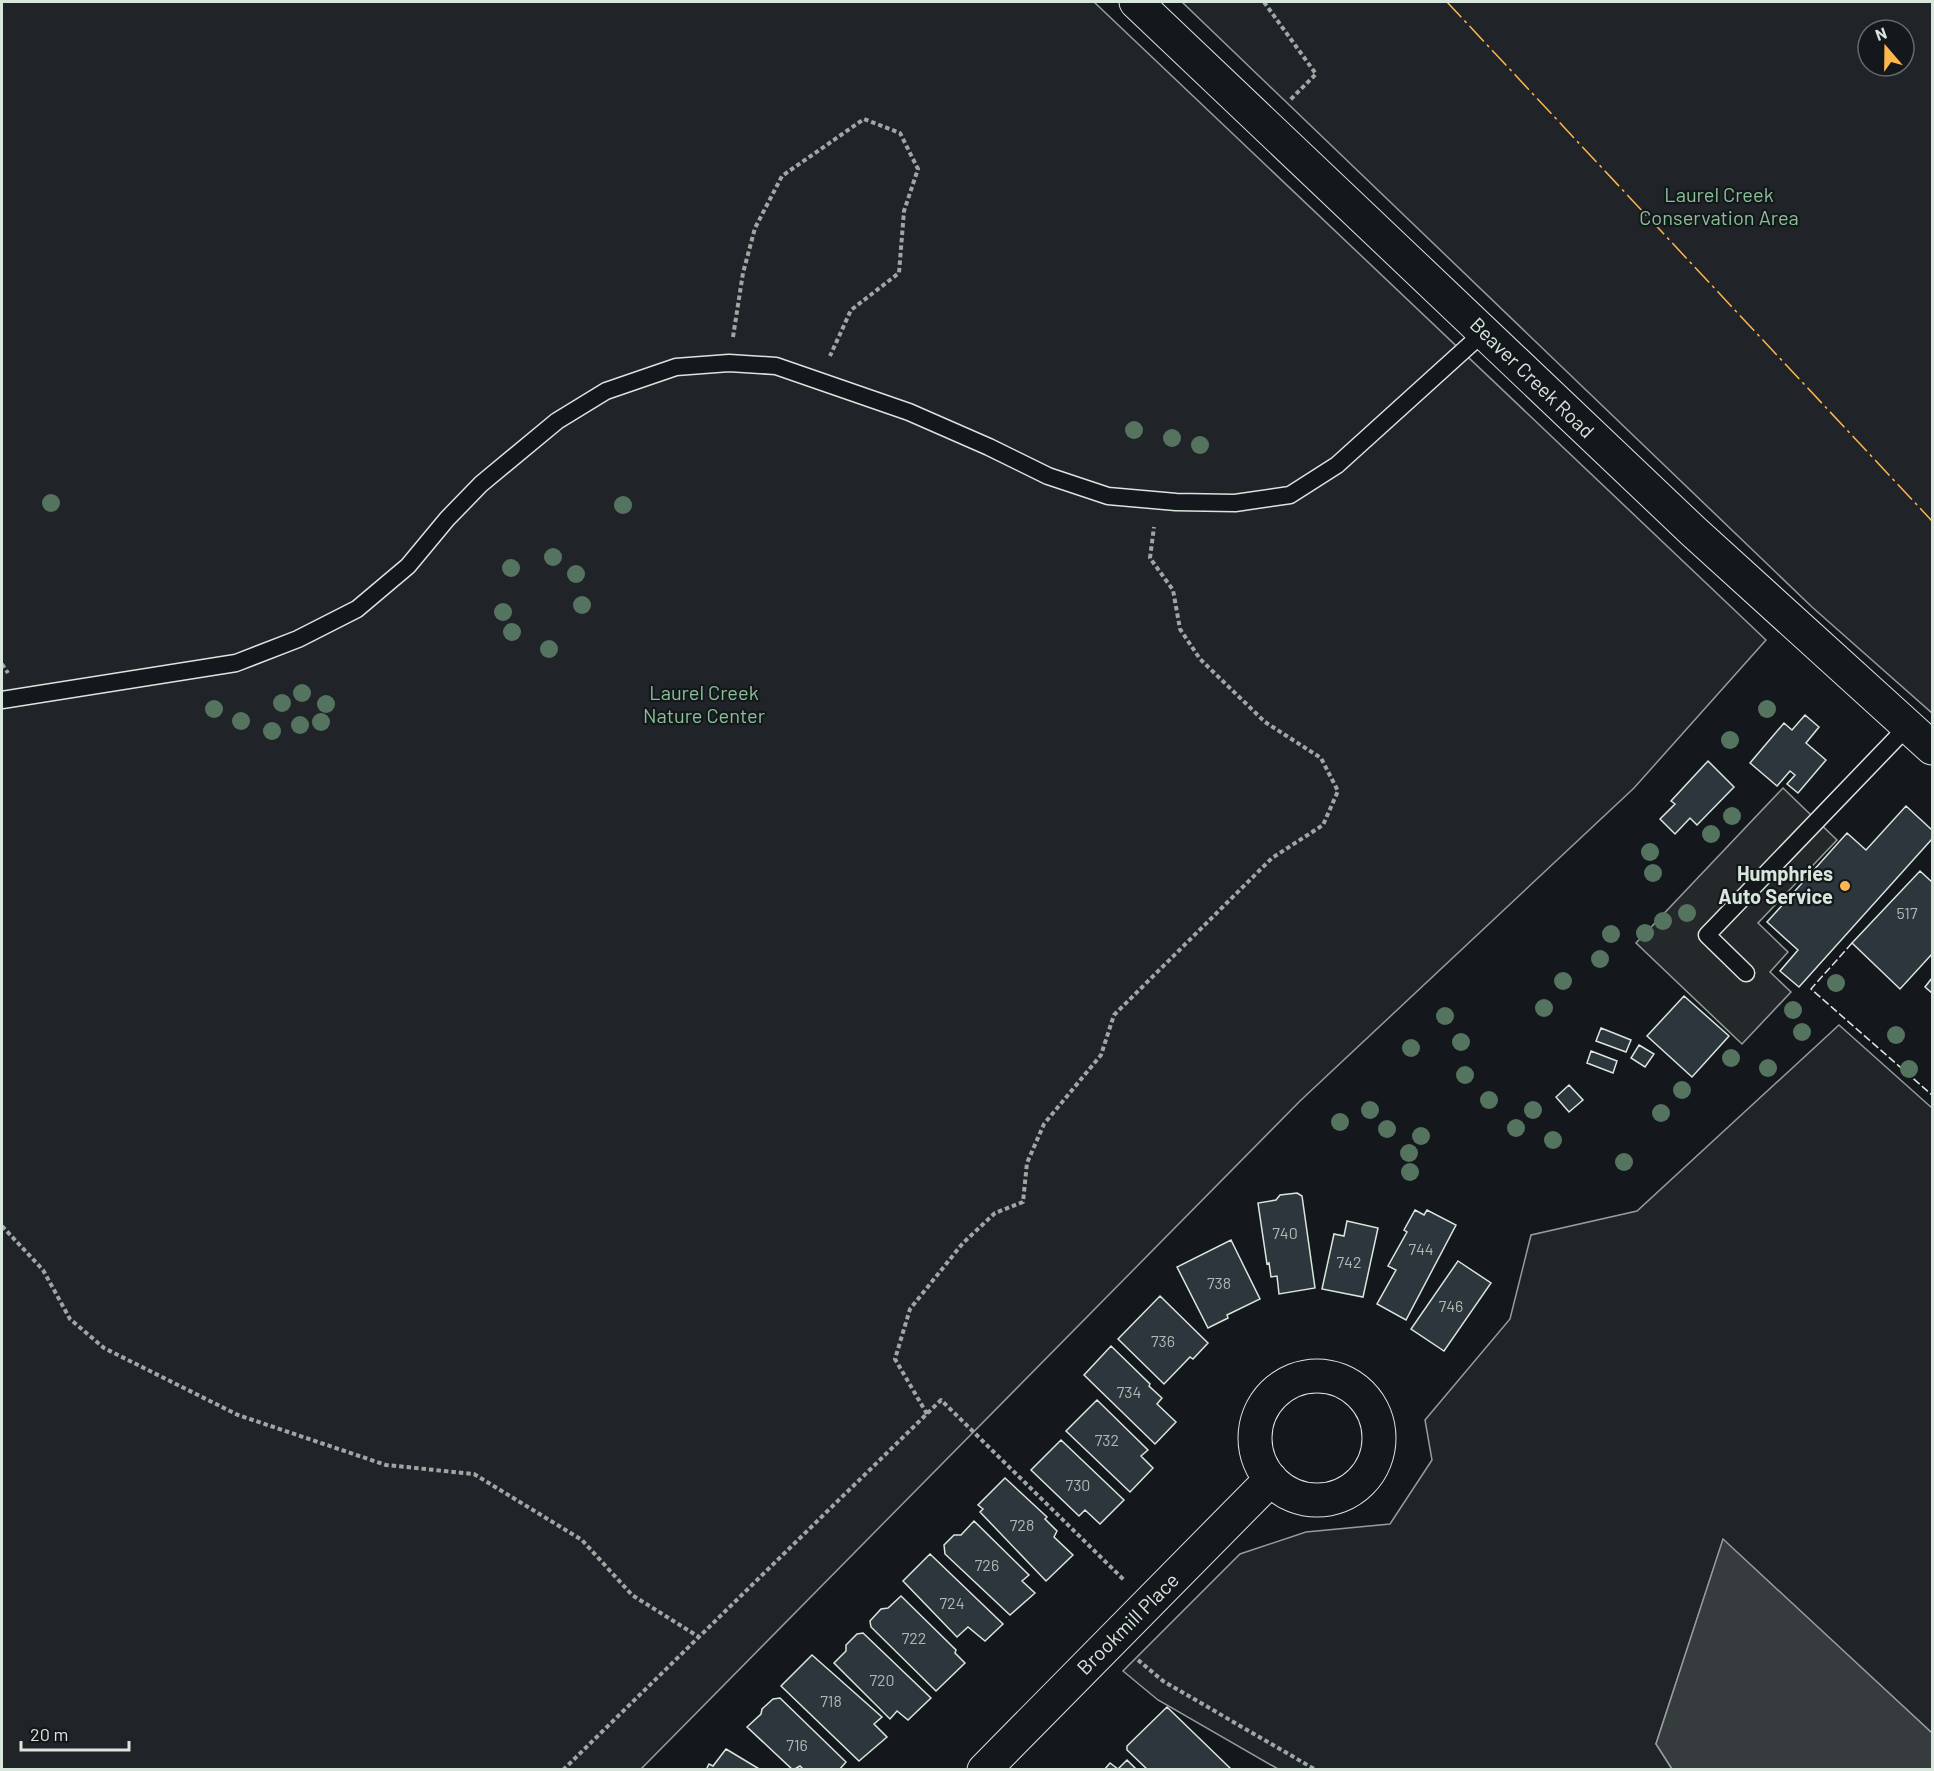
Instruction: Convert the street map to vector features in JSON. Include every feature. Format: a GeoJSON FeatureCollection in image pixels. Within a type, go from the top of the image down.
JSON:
{"type":"FeatureCollection","features":[{"type":"Feature","properties":{"kind":"street","name":"Beaver Creek Road"},"geometry":{"type":"LineString","coordinates":[[1136,2],[1694,531],[1932,748]]}},
{"type":"Feature","properties":{"kind":"street","name":"Brookmill Place"},"geometry":{"type":"LineString","coordinates":[[984,1770],[1271,1479]]}},
{"type":"Feature","properties":{"kind":"lane"},"geometry":{"type":"LineString","coordinates":[[2,700],[236,663],[298,639],[357,609],[408,566],[447,519],[481,484],[557,421],[606,391],[676,367],[729,363],[776,366],[909,412],[1048,476],[1108,496],[1235,503],[1290,495],[1337,465],[1484,332]]}},
{"type":"Feature","properties":{"kind":"lane"},"geometry":{"type":"LineString","coordinates":[[1746,973],[1707,935],[1908,726]]}},
{"type":"Feature","properties":{"kind":"path"},"geometry":{"type":"LineString","coordinates":[[1264,2],[1316,74],[1265,125]]}},
{"type":"Feature","properties":{"kind":"path"},"geometry":{"type":"LineString","coordinates":[[729,363],[743,273],[755,228],[782,176],[864,119],[900,134],[918,169],[904,211],[899,273],[851,310],[818,381]]}},
{"type":"Feature","properties":{"kind":"path"},"geometry":{"type":"LineString","coordinates":[[927,1414],[894,1359],[910,1310],[963,1243],[995,1213],[1023,1202],[1027,1163],[1044,1124],[1101,1055],[1114,1015],[1272,858],[1323,825],[1338,791],[1321,758],[1266,722],[1200,659],[1180,629],[1173,590],[1150,558],[1157,500]]}},
{"type":"Feature","properties":{"kind":"path"},"geometry":{"type":"LineString","coordinates":[[2,1226],[43,1270],[70,1319],[104,1348],[249,1419],[386,1465],[474,1474],[582,1540],[632,1595],[699,1637]]}},
{"type":"Feature","properties":{"kind":"path"},"geometry":{"type":"LineString","coordinates":[[563,1770],[941,1400],[1148,1604]]}},
{"type":"Feature","properties":{"kind":"path"},"geometry":{"type":"LineString","coordinates":[[1114,1639],[1163,1681],[1316,1770]]}},
{"type":"Feature","properties":{"kind":"green space","name":"Laurel Creek Nature Center"},"geometry":{"type":"Polygon","coordinates":[[[2,2],[1094,2],[1766,640],[1634,788],[1300,1101],[641,1769],[2,1769],[2,2]]]}},
{"type":"Feature","properties":{"kind":"green space","name":"Laurel Creek Conservation Area"},"geometry":{"type":"Polygon","coordinates":[[[1182,2],[1932,2],[1932,713],[1812,607],[1182,2]]]}},
{"type":"Feature","properties":{"kind":"green space"},"geometry":{"type":"Polygon","coordinates":[[[1839,1025],[1932,1108],[1932,1733],[1723,1540],[1656,1744],[1672,1769],[1278,1769],[1158,1700],[1123,1671],[1240,1554],[1306,1532],[1390,1524],[1432,1460],[1425,1420],[1510,1319],[1531,1235],[1637,1211],[1839,1025]]]}},
{"type":"Feature","properties":{"kind":"shaded area"},"geometry":{"type":"Polygon","coordinates":[[[1783,788],[1837,840],[1758,923],[1788,952],[1770,972],[1791,992],[1742,1044],[1636,943],[1783,788]]]}},
{"type":"Feature","properties":{"kind":"shaded area"},"geometry":{"type":"Polygon","coordinates":[[[1723,1539],[1932,1733],[1932,1769],[1672,1769],[1656,1744],[1723,1539]]]}},
{"type":"Feature","properties":{"kind":"building"},"geometry":{"type":"Polygon","coordinates":[[[1805,715],[1819,727],[1806,743],[1826,760],[1798,793],[1787,784],[1795,775],[1790,771],[1777,786],[1750,763],[1784,723],[1792,730],[1805,715]]]}},
{"type":"Feature","properties":{"kind":"building"},"geometry":{"type":"Polygon","coordinates":[[[1708,761],[1734,787],[1697,825],[1690,818],[1675,834],[1660,819],[1675,804],[1671,801],[1708,761]]]}},
{"type":"Feature","properties":{"kind":"building","name":"Humphries Auto Service"},"geometry":{"type":"Polygon","coordinates":[[[1906,806],[1932,830],[1932,839],[1799,987],[1780,971],[1798,950],[1767,922],[1847,833],[1866,850],[1906,806]]]}},
{"type":"Feature","properties":{"kind":"building"},"geometry":{"type":"Polygon","coordinates":[[[1920,871],[1932,882],[1932,954],[1900,989],[1852,943],[1920,871]]]}},
{"type":"Feature","properties":{"kind":"building"},"geometry":{"type":"Polygon","coordinates":[[[1932,978],[1932,993],[1925,987],[1932,978]]]}},
{"type":"Feature","properties":{"kind":"building"},"geometry":{"type":"Polygon","coordinates":[[[1684,996],[1729,1036],[1692,1077],[1647,1036],[1684,996]]]}},
{"type":"Feature","properties":{"kind":"building"},"geometry":{"type":"Polygon","coordinates":[[[1601,1028],[1631,1040],[1626,1052],[1596,1041],[1601,1028]]]}},
{"type":"Feature","properties":{"kind":"building"},"geometry":{"type":"Polygon","coordinates":[[[1639,1045],[1654,1054],[1645,1067],[1631,1058],[1639,1045]]]}},
{"type":"Feature","properties":{"kind":"building"},"geometry":{"type":"Polygon","coordinates":[[[1591,1051],[1617,1061],[1613,1073],[1587,1063],[1591,1051]]]}},
{"type":"Feature","properties":{"kind":"building"},"geometry":{"type":"Polygon","coordinates":[[[1569,1085],[1583,1100],[1569,1112],[1556,1097],[1569,1085]]]}},
{"type":"Feature","properties":{"kind":"building"},"geometry":{"type":"Polygon","coordinates":[[[1297,1193],[1302,1196],[1315,1288],[1279,1294],[1277,1276],[1271,1277],[1269,1263],[1267,1264],[1258,1203],[1276,1200],[1280,1195],[1297,1193]]]}},
{"type":"Feature","properties":{"kind":"building"},"geometry":{"type":"Polygon","coordinates":[[[1415,1210],[1424,1215],[1427,1210],[1456,1225],[1406,1320],[1377,1304],[1396,1270],[1388,1266],[1407,1232],[1404,1230],[1415,1210]]]}},
{"type":"Feature","properties":{"kind":"building"},"geometry":{"type":"Polygon","coordinates":[[[1347,1221],[1378,1228],[1363,1297],[1322,1289],[1334,1234],[1344,1236],[1347,1221]]]}},
{"type":"Feature","properties":{"kind":"building"},"geometry":{"type":"Polygon","coordinates":[[[1231,1240],[1260,1299],[1227,1315],[1228,1318],[1208,1328],[1177,1267],[1231,1240]]]}},
{"type":"Feature","properties":{"kind":"building"},"geometry":{"type":"Polygon","coordinates":[[[1458,1261],[1491,1283],[1444,1351],[1411,1329],[1458,1261]]]}},
{"type":"Feature","properties":{"kind":"building"},"geometry":{"type":"Polygon","coordinates":[[[1160,1296],[1208,1343],[1193,1359],[1190,1357],[1164,1384],[1118,1339],[1160,1296]]]}},
{"type":"Feature","properties":{"kind":"building"},"geometry":{"type":"Polygon","coordinates":[[[1111,1346],[1162,1398],[1157,1404],[1176,1422],[1155,1444],[1084,1375],[1111,1346]]]}},
{"type":"Feature","properties":{"kind":"building"},"geometry":{"type":"Polygon","coordinates":[[[1097,1400],[1148,1450],[1141,1456],[1153,1468],[1130,1492],[1066,1431],[1097,1400]]]}},
{"type":"Feature","properties":{"kind":"building"},"geometry":{"type":"Polygon","coordinates":[[[1061,1440],[1124,1500],[1100,1524],[1085,1510],[1079,1516],[1031,1470],[1061,1440]]]}},
{"type":"Feature","properties":{"kind":"building"},"geometry":{"type":"Polygon","coordinates":[[[1005,1478],[1047,1517],[1045,1519],[1057,1531],[1054,1537],[1073,1555],[1046,1581],[980,1512],[983,1509],[978,1505],[1005,1478]]]}},
{"type":"Feature","properties":{"kind":"building"},"geometry":{"type":"Polygon","coordinates":[[[974,1521],[1029,1575],[1022,1581],[1035,1593],[1010,1615],[945,1554],[944,1545],[954,1535],[961,1535],[974,1521]]]}},
{"type":"Feature","properties":{"kind":"building"},"geometry":{"type":"Polygon","coordinates":[[[930,1554],[1003,1624],[985,1641],[968,1627],[957,1637],[903,1581],[930,1554]]]}},
{"type":"Feature","properties":{"kind":"building"},"geometry":{"type":"Polygon","coordinates":[[[901,1596],[956,1650],[955,1653],[965,1663],[936,1691],[871,1627],[870,1621],[881,1609],[888,1608],[901,1596]]]}},
{"type":"Feature","properties":{"kind":"building"},"geometry":{"type":"Polygon","coordinates":[[[863,1633],[931,1698],[908,1720],[897,1711],[890,1719],[834,1663],[846,1651],[846,1645],[857,1634],[863,1633]]]}},
{"type":"Feature","properties":{"kind":"building"},"geometry":{"type":"Polygon","coordinates":[[[812,1655],[882,1717],[874,1724],[887,1737],[859,1761],[781,1686],[812,1655]]]}},
{"type":"Feature","properties":{"kind":"building"},"geometry":{"type":"Polygon","coordinates":[[[780,1698],[846,1762],[839,1770],[804,1770],[800,1766],[793,1770],[747,1727],[773,1699],[780,1698]]]}},
{"type":"Feature","properties":{"kind":"building"},"geometry":{"type":"Polygon","coordinates":[[[1167,1707],[1232,1770],[1148,1770],[1127,1750],[1127,1746],[1167,1707]]]}},
{"type":"Feature","properties":{"kind":"building"},"geometry":{"type":"Polygon","coordinates":[[[726,1749],[761,1770],[706,1770],[709,1764],[713,1766],[726,1749]]]}},
{"type":"Feature","properties":{"kind":"building"},"geometry":{"type":"Polygon","coordinates":[[[1127,1760],[1137,1770],[1104,1770],[1110,1763],[1118,1769],[1127,1760]]]}},
{"type":"Feature","properties":{"kind":"fence"},"geometry":{"type":"LineString","coordinates":[[1852,943],[1811,989],[1932,1095]]}},
{"type":"Feature","properties":{"kind":"power"},"geometry":{"type":"LineString","coordinates":[[1447,2],[1932,521]]}},
{"type":"Feature","properties":{"kind":"place","name":"Humphries Auto Service"},"geometry":{"type":"Point","coordinates":[1845,886]}}]}
